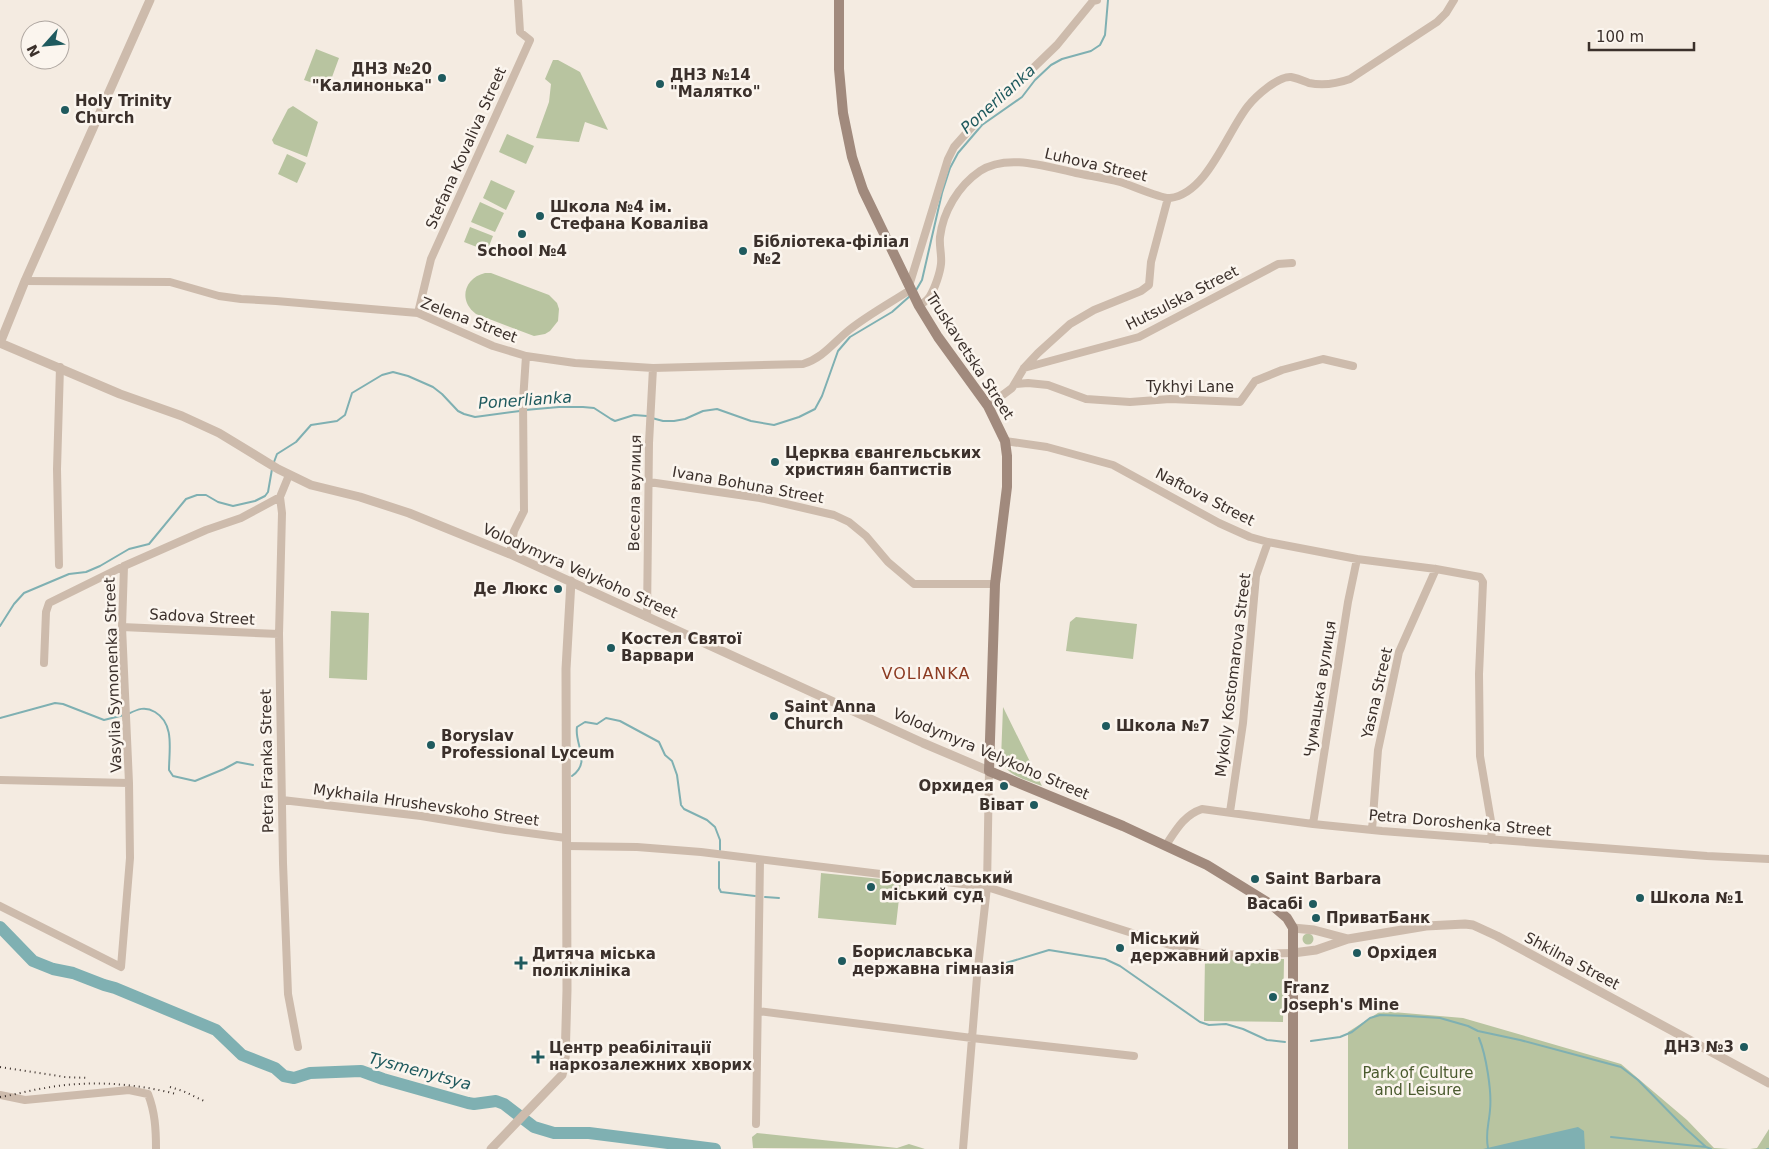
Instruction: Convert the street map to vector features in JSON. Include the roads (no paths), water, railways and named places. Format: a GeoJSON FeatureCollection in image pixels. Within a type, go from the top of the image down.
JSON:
{"type":"FeatureCollection","features":[{"type":"Feature","properties":{"kind":"main road","name":"Truskavetska Street"},"geometry":{"type":"LineString","coordinates":[[839,0],[841,96],[852,157],[863,190],[913,295],[938,337],[988,406],[1005,441],[1007,488],[995,584],[989,771]]}},
{"type":"Feature","properties":{"kind":"main road","name":"Volodymyra Velykoho Street"},"geometry":{"type":"LineString","coordinates":[[989,771],[1207,864],[1272,905],[1287,918],[1292,928]]}},
{"type":"Feature","properties":{"kind":"main road"},"geometry":{"type":"LineString","coordinates":[[1292,928],[1293,1149]]}},
{"type":"Feature","properties":{"kind":"street"},"geometry":{"type":"LineString","coordinates":[[0,343],[24,281],[150,0]]}},
{"type":"Feature","properties":{"kind":"street","name":"Stefana Kovaliva Street"},"geometry":{"type":"LineString","coordinates":[[418,313],[431,259],[530,40],[520,32],[518,0]]}},
{"type":"Feature","properties":{"kind":"street"},"geometry":{"type":"LineString","coordinates":[[913,295],[948,159],[954,147],[970,129],[1057,45],[1093,1],[1097,0]]}},
{"type":"Feature","properties":{"kind":"street"},"geometry":{"type":"LineString","coordinates":[[1168,198],[1181,195],[1200,182],[1249,105],[1271,85],[1281,79],[1291,77],[1327,85],[1338,84],[1350,79],[1437,22],[1446,13],[1454,0]]}},
{"type":"Feature","properties":{"kind":"street","name":"Luhova Street"},"geometry":{"type":"LineString","coordinates":[[913,295],[930,298],[941,265],[940,239],[943,223],[950,204],[969,180],[990,166],[1008,163],[1029,164],[1120,182],[1168,198]]}},
{"type":"Feature","properties":{"kind":"street","name":"Hutsulska Street"},"geometry":{"type":"LineString","coordinates":[[988,406],[1015,384],[1024,368],[1070,324],[1094,310],[1141,291],[1149,285],[1151,262],[1168,198]]}},
{"type":"Feature","properties":{"kind":"street","name":"Hutsulska Street"},"geometry":{"type":"LineString","coordinates":[[1024,368],[1140,337],[1278,264],[1292,263]]}},
{"type":"Feature","properties":{"kind":"street","name":"Zelena Street"},"geometry":{"type":"LineString","coordinates":[[24,281],[170,282],[219,296],[241,299],[276,300],[418,313],[493,346],[526,356],[575,364],[653,368],[803,364],[814,361],[822,356],[849,330],[913,295]]}},
{"type":"Feature","properties":{"kind":"street","name":"Volodymyra Velykoho Street"},"geometry":{"type":"LineString","coordinates":[[0,343],[120,394],[182,416],[219,432],[278,469],[311,485],[360,497],[409,514],[510,554],[989,771]]}},
{"type":"Feature","properties":{"kind":"street"},"geometry":{"type":"LineString","coordinates":[[510,554],[514,531],[524,511],[523,400],[526,356]]}},
{"type":"Feature","properties":{"kind":"street","name":"Tykhyi Lane"},"geometry":{"type":"LineString","coordinates":[[1015,384],[1048,385],[1086,399],[1130,402],[1170,399],[1240,402],[1255,381],[1282,370],[1323,359],[1353,366]]}},
{"type":"Feature","properties":{"kind":"street"},"geometry":{"type":"LineString","coordinates":[[59,565],[57,469],[60,368]]}},
{"type":"Feature","properties":{"kind":"street","name":"Весела вулиця"},"geometry":{"type":"LineString","coordinates":[[647,617],[650,423],[653,368]]}},
{"type":"Feature","properties":{"kind":"street","name":"Naftova Street"},"geometry":{"type":"LineString","coordinates":[[1005,441],[1048,447],[1113,464],[1220,523],[1250,537],[1357,559],[1436,569],[1480,578],[1484,582],[1479,674],[1480,756],[1492,827],[1491,840]]}},
{"type":"Feature","properties":{"kind":"street","name":"Petra Franka Street"},"geometry":{"type":"LineString","coordinates":[[289,475],[280,497],[282,513],[280,634],[282,800],[288,994],[298,1047]]}},
{"type":"Feature","properties":{"kind":"street","name":"Ivana Bohuna Street"},"geometry":{"type":"LineString","coordinates":[[649,482],[760,498],[834,515],[849,522],[888,562],[914,584],[995,584]]}},
{"type":"Feature","properties":{"kind":"street","name":"Vasylia Symonenka Street"},"geometry":{"type":"LineString","coordinates":[[44,663],[46,612],[49,603],[124,566],[206,530],[241,518],[280,497]]}},
{"type":"Feature","properties":{"kind":"street","name":"Mykoly Kostomarova Street"},"geometry":{"type":"LineString","coordinates":[[1230,812],[1243,723],[1256,576],[1268,542]]}},
{"type":"Feature","properties":{"kind":"street","name":"Чумацька вулиця"},"geometry":{"type":"LineString","coordinates":[[1313,824],[1348,602],[1357,559]]}},
{"type":"Feature","properties":{"kind":"street","name":"Vasylia Symonenka Street"},"geometry":{"type":"LineString","coordinates":[[0,906],[121,967],[130,858],[127,725],[122,627],[124,566]]}},
{"type":"Feature","properties":{"kind":"street","name":"Yasna Street"},"geometry":{"type":"LineString","coordinates":[[1372,830],[1378,750],[1399,652],[1436,569]]}},
{"type":"Feature","properties":{"kind":"street"},"geometry":{"type":"LineString","coordinates":[[494,1146],[562,1075],[565,1062],[568,990],[566,669],[570,581]]}},
{"type":"Feature","properties":{"kind":"street","name":"Sadova Street"},"geometry":{"type":"LineString","coordinates":[[122,627],[280,634]]}},
{"type":"Feature","properties":{"kind":"street"},"geometry":{"type":"LineString","coordinates":[[964,1149],[977,977],[988,888],[989,771]]}},
{"type":"Feature","properties":{"kind":"street","name":"Vasylia Symonenka Street"},"geometry":{"type":"LineString","coordinates":[[0,780],[129,783]]}},
{"type":"Feature","properties":{"kind":"street","name":"Mykhaila Hrushevskoho Street"},"geometry":{"type":"LineString","coordinates":[[282,800],[420,816],[566,842],[701,852],[988,888],[1189,951],[1214,955],[1293,953]]}},
{"type":"Feature","properties":{"kind":"street","name":"Petra Doroshenka Street"},"geometry":{"type":"LineString","coordinates":[[1166,845],[1181,823],[1193,812],[1202,809],[1372,830],[1707,856],[1769,859]]}},
{"type":"Feature","properties":{"kind":"street"},"geometry":{"type":"LineString","coordinates":[[756,1124],[760,860]]}},
{"type":"Feature","properties":{"kind":"street","name":"Shkilna Street"},"geometry":{"type":"LineString","coordinates":[[1293,953],[1316,950],[1348,939],[1426,926],[1473,925],[1497,936],[1769,1083]]}},
{"type":"Feature","properties":{"kind":"street","name":"Shkilna Street"},"geometry":{"type":"LineString","coordinates":[[1292,928],[1314,930],[1348,939]]}},
{"type":"Feature","properties":{"kind":"street"},"geometry":{"type":"LineString","coordinates":[[758,1011],[1134,1056]]}},
{"type":"Feature","properties":{"kind":"street"},"geometry":{"type":"LineString","coordinates":[[0,1095],[24,1100],[129,1090],[148,1094],[154,1109],[156,1149]]}},
{"type":"Feature","properties":{"kind":"water"},"geometry":{"type":"Polygon","coordinates":[[[1578,1127],[1584,1131],[1585,1149],[1483,1149],[1578,1127]]]}},
{"type":"Feature","properties":{"kind":"waterway","name":"Ponerlianka"},"geometry":{"type":"LineString","coordinates":[[915,292],[922,280],[942,193],[950,168],[958,153],[982,125],[1022,97],[1035,80],[1051,65],[1062,59],[1091,51],[1100,45],[1105,35],[1108,0]]}},
{"type":"Feature","properties":{"kind":"waterway","name":"Ponerlianka"},"geometry":{"type":"LineString","coordinates":[[652,418],[674,421],[685,419],[703,411],[717,409],[751,421],[774,425],[799,417],[815,409],[822,396],[838,351],[850,337],[892,312],[910,296]]}},
{"type":"Feature","properties":{"kind":"waterway","name":"Ponerlianka"},"geometry":{"type":"LineString","coordinates":[[274,462],[277,454],[296,442],[311,425],[337,421],[345,415],[352,393],[382,375],[393,372],[408,376],[433,387],[458,411],[464,414],[475,417],[520,411]]}},
{"type":"Feature","properties":{"kind":"waterway","name":"Ponerlianka"},"geometry":{"type":"LineString","coordinates":[[525,410],[559,407],[594,408],[615,421],[634,415],[647,416]]}},
{"type":"Feature","properties":{"kind":"waterway","name":"Ponerlianka"},"geometry":{"type":"LineString","coordinates":[[0,626],[14,604],[24,593],[69,574],[86,572],[129,549],[149,544],[186,499],[197,495],[206,495],[218,502],[233,506],[255,501],[265,496],[268,492],[272,469]]}},
{"type":"Feature","properties":{"kind":"waterway"},"geometry":{"type":"LineString","coordinates":[[0,718],[55,703],[63,704],[104,720],[124,715]]}},
{"type":"Feature","properties":{"kind":"waterway"},"geometry":{"type":"LineString","coordinates":[[128,714],[138,710],[151,710],[166,723],[170,738],[169,770],[173,776],[195,781],[237,762],[253,765]]}},
{"type":"Feature","properties":{"kind":"waterway"},"geometry":{"type":"LineString","coordinates":[[572,776],[578,771],[582,759],[577,727],[585,722],[597,724],[606,718],[620,721],[659,742],[665,755],[672,761],[677,775],[681,805],[684,809],[707,820],[715,827],[720,840],[720,850]]}},
{"type":"Feature","properties":{"kind":"waterway"},"geometry":{"type":"LineString","coordinates":[[719,862],[719,888],[721,892],[755,896]]}},
{"type":"Feature","properties":{"kind":"waterway"},"geometry":{"type":"LineString","coordinates":[[765,897],[779,898]]}},
{"type":"Feature","properties":{"kind":"waterway","name":"Tysmenytsya"},"geometry":{"type":"LineString","coordinates":[[0,927],[33,961],[115,988],[216,1030],[242,1055],[275,1068],[284,1076],[294,1078],[310,1073],[361,1071],[468,1103],[496,1101],[504,1104],[534,1127],[554,1133],[589,1133],[715,1149]]}},
{"type":"Feature","properties":{"kind":"waterway"},"geometry":{"type":"LineString","coordinates":[[983,970],[1049,950],[1105,959],[1120,966],[1200,1022],[1209,1025],[1226,1024],[1243,1029],[1267,1040],[1285,1042]]}},
{"type":"Feature","properties":{"kind":"waterway"},"geometry":{"type":"LineString","coordinates":[[1311,1041],[1340,1037],[1352,1032],[1370,1018],[1380,1015],[1440,1018],[1478,1031],[1520,1040],[1621,1067],[1638,1080],[1706,1147]]}},
{"type":"Feature","properties":{"kind":"waterway"},"geometry":{"type":"LineString","coordinates":[[1479,1038],[1486,1063],[1490,1093],[1487,1133],[1488,1148]]}},
{"type":"Feature","properties":{"kind":"waterway"},"geometry":{"type":"LineString","coordinates":[[1611,1137],[1711,1149]]}},
{"type":"Feature","properties":{"kind":"railway"},"geometry":{"type":"LineString","coordinates":[[0,1067],[65,1077],[89,1078]]}},
{"type":"Feature","properties":{"kind":"railway"},"geometry":{"type":"LineString","coordinates":[[0,1097],[39,1089],[94,1083],[144,1087],[176,1094]]}},
{"type":"Feature","properties":{"kind":"railway"},"geometry":{"type":"LineString","coordinates":[[170,1087],[204,1101]]}},
{"type":"Feature","properties":{"kind":"place","name":"ДНЗ №20 \"Калинонька\""},"geometry":{"type":"Point","coordinates":[442,78]}},
{"type":"Feature","properties":{"kind":"place","name":"ДНЗ №14 \"Малятко\""},"geometry":{"type":"Point","coordinates":[660,84]}},
{"type":"Feature","properties":{"kind":"place","name":"Holy Trinity Church"},"geometry":{"type":"Point","coordinates":[65,110]}},
{"type":"Feature","properties":{"kind":"place","name":"Школа №4 ім. Стефана Коваліва"},"geometry":{"type":"Point","coordinates":[540,216]}},
{"type":"Feature","properties":{"kind":"place","name":"School №4"},"geometry":{"type":"Point","coordinates":[522,234]}},
{"type":"Feature","properties":{"kind":"place","name":"Бібліотека-філіал №2"},"geometry":{"type":"Point","coordinates":[743,251]}},
{"type":"Feature","properties":{"kind":"place","name":"Церква євангельських християн баптистів"},"geometry":{"type":"Point","coordinates":[775,462]}},
{"type":"Feature","properties":{"kind":"place","name":"Де Люкс"},"geometry":{"type":"Point","coordinates":[558,589]}},
{"type":"Feature","properties":{"kind":"place","name":"Костел Святої Варвари"},"geometry":{"type":"Point","coordinates":[611,648]}},
{"type":"Feature","properties":{"kind":"place","name":"Saint Anna Church"},"geometry":{"type":"Point","coordinates":[774,716]}},
{"type":"Feature","properties":{"kind":"place","name":"Школа №7"},"geometry":{"type":"Point","coordinates":[1106,726]}},
{"type":"Feature","properties":{"kind":"place","name":"Boryslav Professional Lyceum"},"geometry":{"type":"Point","coordinates":[431,745]}},
{"type":"Feature","properties":{"kind":"place","name":"Орхидея"},"geometry":{"type":"Point","coordinates":[1004,786]}},
{"type":"Feature","properties":{"kind":"place","name":"Віват"},"geometry":{"type":"Point","coordinates":[1034,805]}},
{"type":"Feature","properties":{"kind":"place","name":"Saint Barbara"},"geometry":{"type":"Point","coordinates":[1255,879]}},
{"type":"Feature","properties":{"kind":"place","name":"Бориславський міський суд"},"geometry":{"type":"Point","coordinates":[871,887]}},
{"type":"Feature","properties":{"kind":"place","name":"Школа №1"},"geometry":{"type":"Point","coordinates":[1640,898]}},
{"type":"Feature","properties":{"kind":"place","name":"Васабі"},"geometry":{"type":"Point","coordinates":[1313,904]}},
{"type":"Feature","properties":{"kind":"place","name":"ПриватБанк"},"geometry":{"type":"Point","coordinates":[1316,918]}},
{"type":"Feature","properties":{"kind":"place","name":"Міський державний архів"},"geometry":{"type":"Point","coordinates":[1120,948]}},
{"type":"Feature","properties":{"kind":"place","name":"Орхідея"},"geometry":{"type":"Point","coordinates":[1357,953]}},
{"type":"Feature","properties":{"kind":"place","name":"Бориславська державна гімназія"},"geometry":{"type":"Point","coordinates":[842,961]}},
{"type":"Feature","properties":{"kind":"place","name":"Дитяча міська поліклініка"},"geometry":{"type":"Point","coordinates":[521,963]}},
{"type":"Feature","properties":{"kind":"place","name":"Franz Joseph's Mine"},"geometry":{"type":"Point","coordinates":[1273,997]}},
{"type":"Feature","properties":{"kind":"place","name":"ДНЗ №3"},"geometry":{"type":"Point","coordinates":[1744,1047]}},
{"type":"Feature","properties":{"kind":"place","name":"Центр реабілітації наркозалежних хворих"},"geometry":{"type":"Point","coordinates":[538,1057]}},
{"type":"Feature","properties":{"kind":"district","name":"VOLIANKA"},"geometry":{"type":"Point","coordinates":[926,673]}},
{"type":"Feature","properties":{"kind":"park label","name":"Park of Culture and Leisure"},"geometry":{"type":"Point","coordinates":[1418,1082]}}]}
